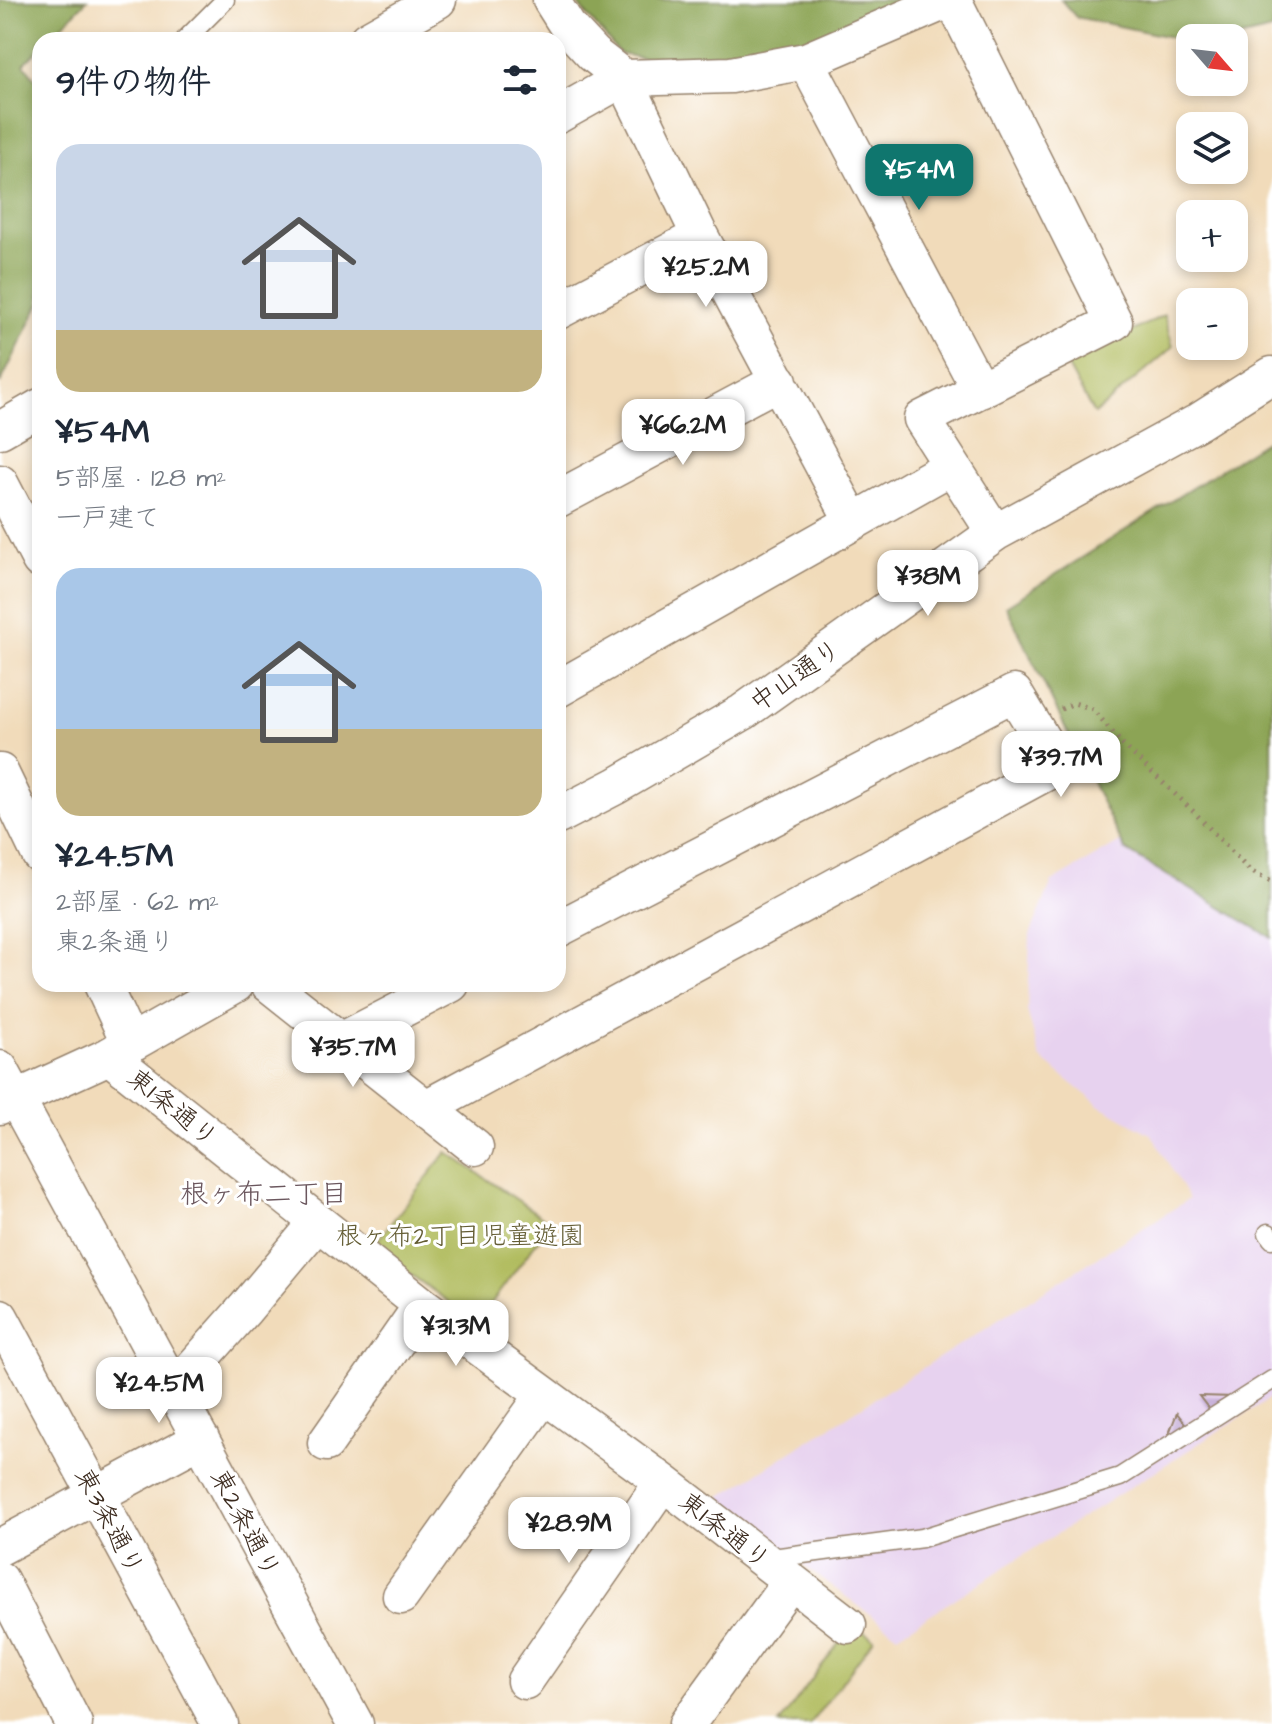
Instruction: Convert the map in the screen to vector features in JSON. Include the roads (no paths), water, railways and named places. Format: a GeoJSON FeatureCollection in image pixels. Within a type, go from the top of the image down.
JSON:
{"type":"FeatureCollection","features":[{"type":"Feature","properties":{"kind":"street"},"geometry":{"type":"LineString","coordinates":[[381,32],[438,0]]}},
{"type":"Feature","properties":{"kind":"street"},"geometry":{"type":"LineString","coordinates":[[551,0],[568,27],[593,54],[624,78],[700,236],[853,521]]}},
{"type":"Feature","properties":{"kind":"street"},"geometry":{"type":"LineString","coordinates":[[566,111],[624,78],[731,75],[806,61],[951,0],[1114,322],[922,419],[995,533]]}},
{"type":"Feature","properties":{"kind":"street"},"geometry":{"type":"LineString","coordinates":[[806,61],[980,390]]}},
{"type":"Feature","properties":{"kind":"street"},"geometry":{"type":"LineString","coordinates":[[566,307],[700,236]]}},
{"type":"Feature","properties":{"kind":"street","name":"中山通り"},"geometry":{"type":"LineString","coordinates":[[566,812],[743,712],[995,533],[1198,422],[1272,375]]}},
{"type":"Feature","properties":{"kind":"street"},"geometry":{"type":"LineString","coordinates":[[566,495],[779,381]]}},
{"type":"Feature","properties":{"kind":"street"},"geometry":{"type":"LineString","coordinates":[[0,430],[32,412]]}},
{"type":"Feature","properties":{"kind":"street"},"geometry":{"type":"LineString","coordinates":[[566,684],[952,466]]}},
{"type":"Feature","properties":{"kind":"street"},"geometry":{"type":"LineString","coordinates":[[0,483],[32,545]]}},
{"type":"Feature","properties":{"kind":"street"},"geometry":{"type":"LineString","coordinates":[[426,1108],[1058,766],[1014,693],[566,925]]}},
{"type":"Feature","properties":{"kind":"street"},"geometry":{"type":"LineString","coordinates":[[0,772],[32,838]]}},
{"type":"Feature","properties":{"kind":"street"},"geometry":{"type":"LineString","coordinates":[[104,992],[120,1050]]}},
{"type":"Feature","properties":{"kind":"street"},"geometry":{"type":"LineString","coordinates":[[5,1091],[120,1050],[222,992]]}},
{"type":"Feature","properties":{"kind":"street"},"geometry":{"type":"LineString","coordinates":[[279,992],[475,1147]]}},
{"type":"Feature","properties":{"kind":"street"},"geometry":{"type":"LineString","coordinates":[[341,1041],[436,992]]}},
{"type":"Feature","properties":{"kind":"street","name":"東1条通り"},"geometry":{"type":"LineString","coordinates":[[120,1050],[317,1223],[848,1625]]}},
{"type":"Feature","properties":{"kind":"street","name":"東2条通り"},"geometry":{"type":"LineString","coordinates":[[5,1091],[174,1389],[355,1724]]}},
{"type":"Feature","properties":{"kind":"street"},"geometry":{"type":"LineString","coordinates":[[174,1389],[317,1223]]}},
{"type":"Feature","properties":{"kind":"street"},"geometry":{"type":"LineString","coordinates":[[326,1443],[422,1305]]}},
{"type":"Feature","properties":{"kind":"street","name":"東3条通り"},"geometry":{"type":"LineString","coordinates":[[0,1317],[220,1724]]}},
{"type":"Feature","properties":{"kind":"street"},"geometry":{"type":"LineString","coordinates":[[401,1596],[544,1395]]}},
{"type":"Feature","properties":{"kind":"street"},"geometry":{"type":"LineString","coordinates":[[0,1547],[201,1439]]}},
{"type":"Feature","properties":{"kind":"street"},"geometry":{"type":"LineString","coordinates":[[525,1681],[663,1482]]}},
{"type":"Feature","properties":{"kind":"street"},"geometry":{"type":"LineString","coordinates":[[687,1724],[777,1570]]}},
{"type":"Feature","properties":{"kind":"street"},"geometry":{"type":"LineString","coordinates":[[0,1580],[74,1724]]}},
{"type":"Feature","properties":{"kind":"lane"},"geometry":{"type":"LineString","coordinates":[[193,32],[225,0]]}},
{"type":"Feature","properties":{"kind":"lane"},"geometry":{"type":"LineString","coordinates":[[777,1570],[922,1538],[1120,1477],[1272,1380]]}},
{"type":"Feature","properties":{"kind":"district","name":"根ヶ布二丁目"},"geometry":{"type":"Point","coordinates":[264,1193]}},
{"type":"Feature","properties":{"kind":"park label","name":"根ヶ布2丁目児童遊園"},"geometry":{"type":"Point","coordinates":[460,1235]}}]}
